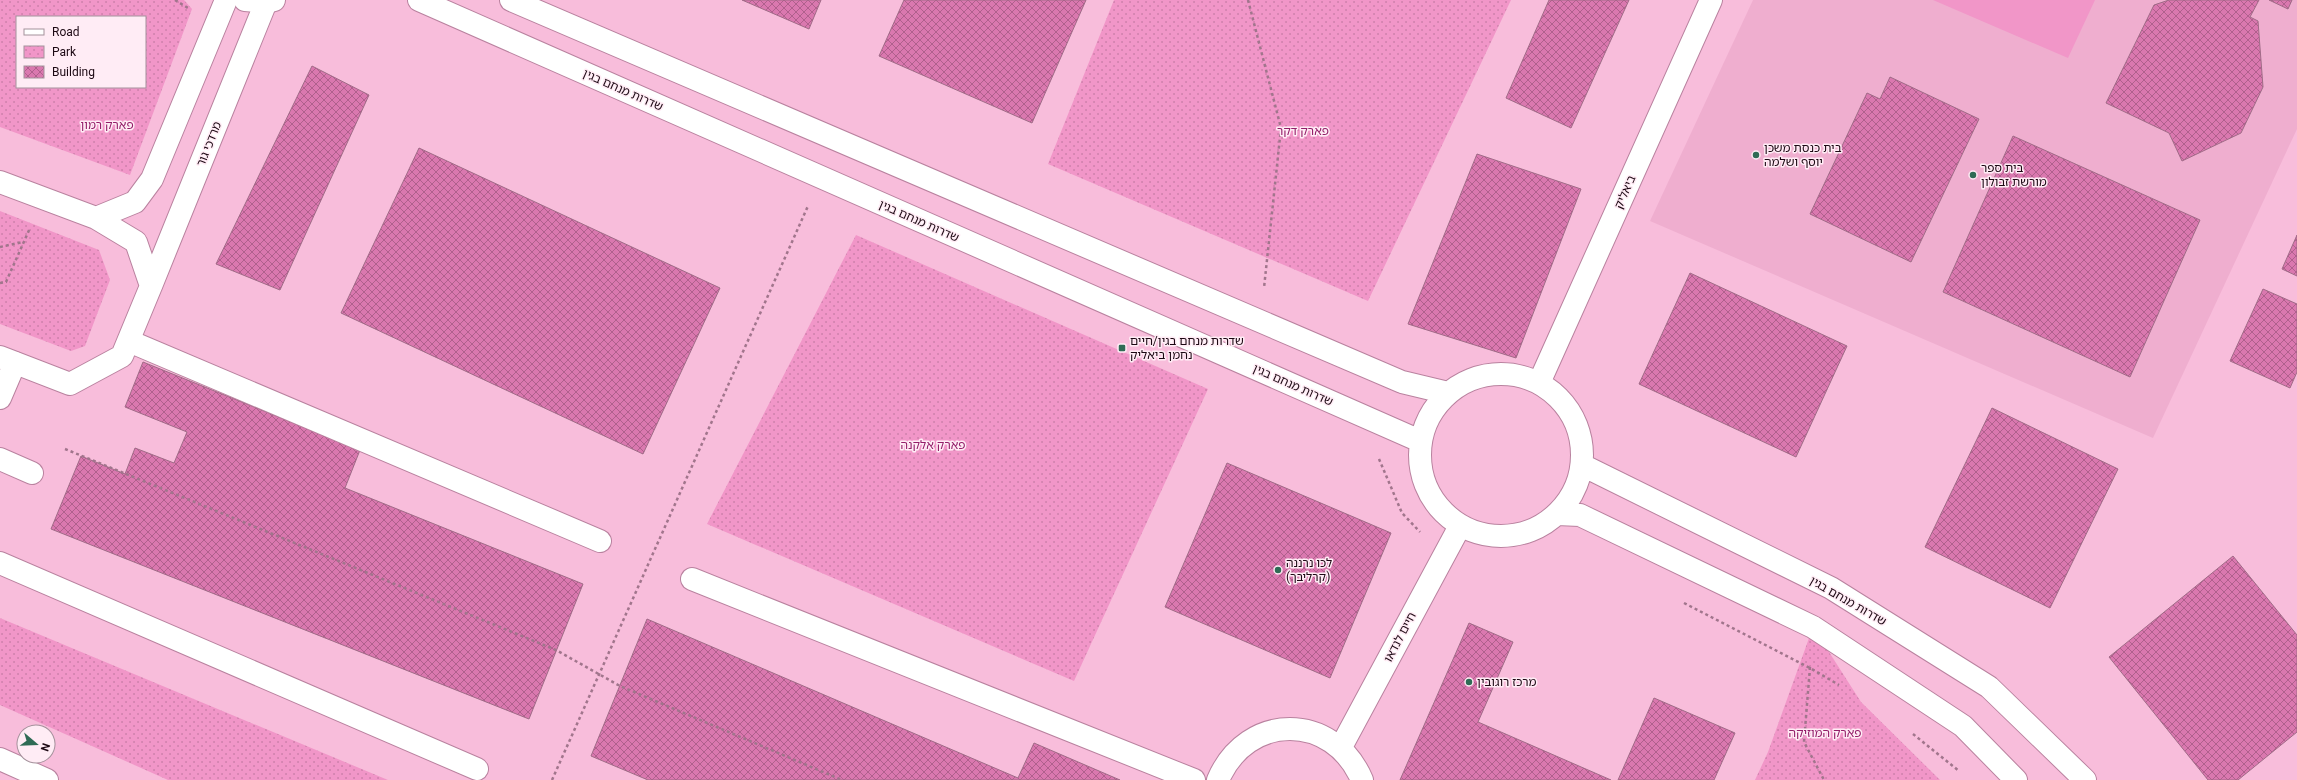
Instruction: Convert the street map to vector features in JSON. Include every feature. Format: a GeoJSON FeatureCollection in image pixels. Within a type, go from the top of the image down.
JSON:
{"type":"FeatureCollection","features":[{"type":"Feature","properties":{"kind":"street"},"geometry":{"type":"LineString","coordinates":[[96,218],[135,202],[152,179],[226,0]]}},
{"type":"Feature","properties":{"kind":"street","name":"שדרות מנחם בגין"},"geometry":{"type":"LineString","coordinates":[[419,0],[1420,441]]}},
{"type":"Feature","properties":{"kind":"street"},"geometry":{"type":"LineString","coordinates":[[511,0],[1402,382],[1448,393]]}},
{"type":"Feature","properties":{"kind":"street","name":"ביאליק"},"geometry":{"type":"LineString","coordinates":[[1539,383],[1711,0]]}},
{"type":"Feature","properties":{"kind":"street","name":"מרדכי גור"},"geometry":{"type":"LineString","coordinates":[[8,360],[70,384],[122,356],[151,286],[262,1]]}},
{"type":"Feature","properties":{"kind":"street"},"geometry":{"type":"LineString","coordinates":[[0,182],[96,218],[136,242],[151,286]]}},
{"type":"Feature","properties":{"kind":"street"},"geometry":{"type":"LineString","coordinates":[[129,341],[600,541]]}},
{"type":"Feature","properties":{"kind":"street"},"geometry":{"type":"LineString","coordinates":[[0,398],[8,360]]}},
{"type":"Feature","properties":{"kind":"street"},"geometry":{"type":"LineString","coordinates":[[1492,374],[1517,375],[1539,383],[1559,398],[1573,418],[1581,441],[1582,465],[1574,492],[1557,514],[1535,530],[1510,537],[1484,536],[1460,526],[1440,511],[1427,490],[1419,466],[1420,441],[1430,414],[1448,393],[1469,380],[1492,374]]}},
{"type":"Feature","properties":{"kind":"street"},"geometry":{"type":"LineString","coordinates":[[0,459],[32,473]]}},
{"type":"Feature","properties":{"kind":"street","name":"שדרות מנחם בגין"},"geometry":{"type":"LineString","coordinates":[[1582,465],[1830,588],[1989,687],[2085,780]]}},
{"type":"Feature","properties":{"kind":"street"},"geometry":{"type":"LineString","coordinates":[[1557,514],[1580,515],[1813,627],[1963,726],[2016,780]]}},
{"type":"Feature","properties":{"kind":"street","name":"חיים לנדאו"},"geometry":{"type":"LineString","coordinates":[[1341,747],[1460,526]]}},
{"type":"Feature","properties":{"kind":"street"},"geometry":{"type":"LineString","coordinates":[[0,563],[477,769]]}},
{"type":"Feature","properties":{"kind":"street"},"geometry":{"type":"LineString","coordinates":[[692,579],[1194,780]]}},
{"type":"Feature","properties":{"kind":"street"},"geometry":{"type":"LineString","coordinates":[[1218,780],[1225,764],[1243,745],[1266,732],[1292,728],[1318,734],[1341,747],[1356,766],[1362,780]]}},
{"type":"Feature","properties":{"kind":"street"},"geometry":{"type":"LineString","coordinates":[[0,759],[48,780]]}},
{"type":"Feature","properties":{"kind":"path"},"geometry":{"type":"LineString","coordinates":[[1248,0],[1280,128],[1260,321]]}},
{"type":"Feature","properties":{"kind":"path"},"geometry":{"type":"LineString","coordinates":[[552,780],[821,177]]}},
{"type":"Feature","properties":{"kind":"path"},"geometry":{"type":"LineString","coordinates":[[0,284],[6,282],[42,198]]}},
{"type":"Feature","properties":{"kind":"path"},"geometry":{"type":"LineString","coordinates":[[801,202],[816,209]]}},
{"type":"Feature","properties":{"kind":"path"},"geometry":{"type":"LineString","coordinates":[[0,247],[24,242]]}},
{"type":"Feature","properties":{"kind":"path"},"geometry":{"type":"LineString","coordinates":[[65,448],[549,647],[620,686],[842,780]]}},
{"type":"Feature","properties":{"kind":"path"},"geometry":{"type":"LineString","coordinates":[[1378,458],[1402,513],[1444,556]]}},
{"type":"Feature","properties":{"kind":"path"},"geometry":{"type":"LineString","coordinates":[[1683,602],[1810,668],[1843,688]]}},
{"type":"Feature","properties":{"kind":"path"},"geometry":{"type":"LineString","coordinates":[[1813,627],[1804,742],[1824,780]]}},
{"type":"Feature","properties":{"kind":"path"},"geometry":{"type":"LineString","coordinates":[[1907,729],[1961,772]]}},
{"type":"Feature","properties":{"kind":"shaded area","name":"בית ספר מורשת זבולון"},"geometry":{"type":"Polygon","coordinates":[[[1753,0],[2297,0],[2297,129],[2153,438],[1650,221],[1753,0]]]}},
{"type":"Feature","properties":{"kind":"green space","name":"פארק רמון"},"geometry":{"type":"Polygon","coordinates":[[[0,0],[184,0],[192,9],[130,175],[0,127],[0,0]]]}},
{"type":"Feature","properties":{"kind":"green space","name":"פארק דקר"},"geometry":{"type":"Polygon","coordinates":[[[1114,0],[1511,0],[1368,301],[1048,164],[1114,0]]]}},
{"type":"Feature","properties":{"kind":"green space"},"geometry":{"type":"Polygon","coordinates":[[[1933,0],[2095,0],[2068,58],[1933,0]]]}},
{"type":"Feature","properties":{"kind":"green space"},"geometry":{"type":"Polygon","coordinates":[[[0,211],[99,250],[110,280],[85,346],[71,351],[0,324],[0,211]]]}},
{"type":"Feature","properties":{"kind":"green space","name":"פארק אלקנה"},"geometry":{"type":"Polygon","coordinates":[[[856,235],[1208,389],[1074,681],[707,524],[856,235]]]}},
{"type":"Feature","properties":{"kind":"green space"},"geometry":{"type":"Polygon","coordinates":[[[0,618],[388,780],[168,780],[56,730],[56,724],[43,724],[0,705],[0,618]]]}},
{"type":"Feature","properties":{"kind":"green space","name":"פארק המוזיקה"},"geometry":{"type":"Polygon","coordinates":[[[1813,627],[1861,702],[1940,780],[1755,780],[1768,752],[1813,627]]]}},
{"type":"Feature","properties":{"kind":"building"},"geometry":{"type":"Polygon","coordinates":[[[742,0],[821,0],[809,29],[742,0]]]}},
{"type":"Feature","properties":{"kind":"building"},"geometry":{"type":"Polygon","coordinates":[[[904,0],[1086,0],[1032,123],[879,56],[904,0]]]}},
{"type":"Feature","properties":{"kind":"building"},"geometry":{"type":"Polygon","coordinates":[[[1549,0],[1629,0],[1571,128],[1506,98],[1549,0]]]}},
{"type":"Feature","properties":{"kind":"building"},"geometry":{"type":"Polygon","coordinates":[[[2169,0],[2259,0],[2250,17],[2258,21],[2263,87],[2241,133],[2182,161],[2169,133],[2106,103],[2154,5],[2169,0]]]}},
{"type":"Feature","properties":{"kind":"building"},"geometry":{"type":"Polygon","coordinates":[[[2269,0],[2292,0],[2288,9],[2269,0]]]}},
{"type":"Feature","properties":{"kind":"building"},"geometry":{"type":"Polygon","coordinates":[[[312,66],[369,95],[280,290],[216,264],[312,66]]]}},
{"type":"Feature","properties":{"kind":"building"},"geometry":{"type":"Polygon","coordinates":[[[1890,77],[1979,119],[1911,262],[1810,214],[1867,93],[1880,99],[1890,77]]]}},
{"type":"Feature","properties":{"kind":"building"},"geometry":{"type":"Polygon","coordinates":[[[2013,136],[2200,220],[2130,377],[1943,292],[2013,136]]]}},
{"type":"Feature","properties":{"kind":"building"},"geometry":{"type":"Polygon","coordinates":[[[419,148],[720,288],[643,454],[341,313],[419,148]]]}},
{"type":"Feature","properties":{"kind":"building"},"geometry":{"type":"Polygon","coordinates":[[[1477,154],[1581,189],[1516,358],[1408,324],[1477,154]]]}},
{"type":"Feature","properties":{"kind":"building"},"geometry":{"type":"Polygon","coordinates":[[[2297,235],[2297,276],[2282,269],[2297,235]]]}},
{"type":"Feature","properties":{"kind":"building"},"geometry":{"type":"Polygon","coordinates":[[[1690,273],[1847,346],[1796,457],[1639,384],[1690,273]]]}},
{"type":"Feature","properties":{"kind":"building"},"geometry":{"type":"Polygon","coordinates":[[[2263,289],[2297,304],[2297,372],[2290,388],[2230,361],[2263,289]]]}},
{"type":"Feature","properties":{"kind":"building"},"geometry":{"type":"Polygon","coordinates":[[[143,362],[360,450],[345,488],[583,584],[529,719],[51,529],[81,456],[125,474],[135,448],[174,463],[187,432],[125,407],[143,362]]]}},
{"type":"Feature","properties":{"kind":"building"},"geometry":{"type":"Polygon","coordinates":[[[1992,408],[2118,469],[2050,608],[1925,547],[1992,408]]]}},
{"type":"Feature","properties":{"kind":"building","name":"לכו נרננה (קרליבך)"},"geometry":{"type":"Polygon","coordinates":[[[1227,463],[1391,533],[1330,678],[1165,607],[1227,463]]]}},
{"type":"Feature","properties":{"kind":"building"},"geometry":{"type":"Polygon","coordinates":[[[2233,556],[2297,635],[2297,732],[2238,780],[2208,780],[2109,657],[2233,556]]]}},
{"type":"Feature","properties":{"kind":"building"},"geometry":{"type":"Polygon","coordinates":[[[647,619],[1018,778],[1034,743],[1120,780],[648,780],[591,756],[647,619]]]}},
{"type":"Feature","properties":{"kind":"building","name":"מרכז רוגובין"},"geometry":{"type":"Polygon","coordinates":[[[1469,623],[1513,642],[1478,722],[1611,780],[1400,780],[1469,623]]]}},
{"type":"Feature","properties":{"kind":"building"},"geometry":{"type":"Polygon","coordinates":[[[1654,698],[1735,733],[1714,780],[1618,780],[1654,698]]]}},
{"type":"Feature","properties":{"kind":"place","name":"בית כנסת משכן יוסף ושלמה"},"geometry":{"type":"Point","coordinates":[1756,155]}},
{"type":"Feature","properties":{"kind":"place","name":"בית ספר מורשת זבולון"},"geometry":{"type":"Point","coordinates":[1973,175]}},
{"type":"Feature","properties":{"kind":"place","name":"שדרות מנחם בגין/חיים נחמן ביאליק"},"geometry":{"type":"Point","coordinates":[1122,348]}},
{"type":"Feature","properties":{"kind":"place","name":"לכו נרננה (קרליבך)"},"geometry":{"type":"Point","coordinates":[1278,570]}},
{"type":"Feature","properties":{"kind":"place","name":"מרכז רוגובין"},"geometry":{"type":"Point","coordinates":[1469,682]}}]}
